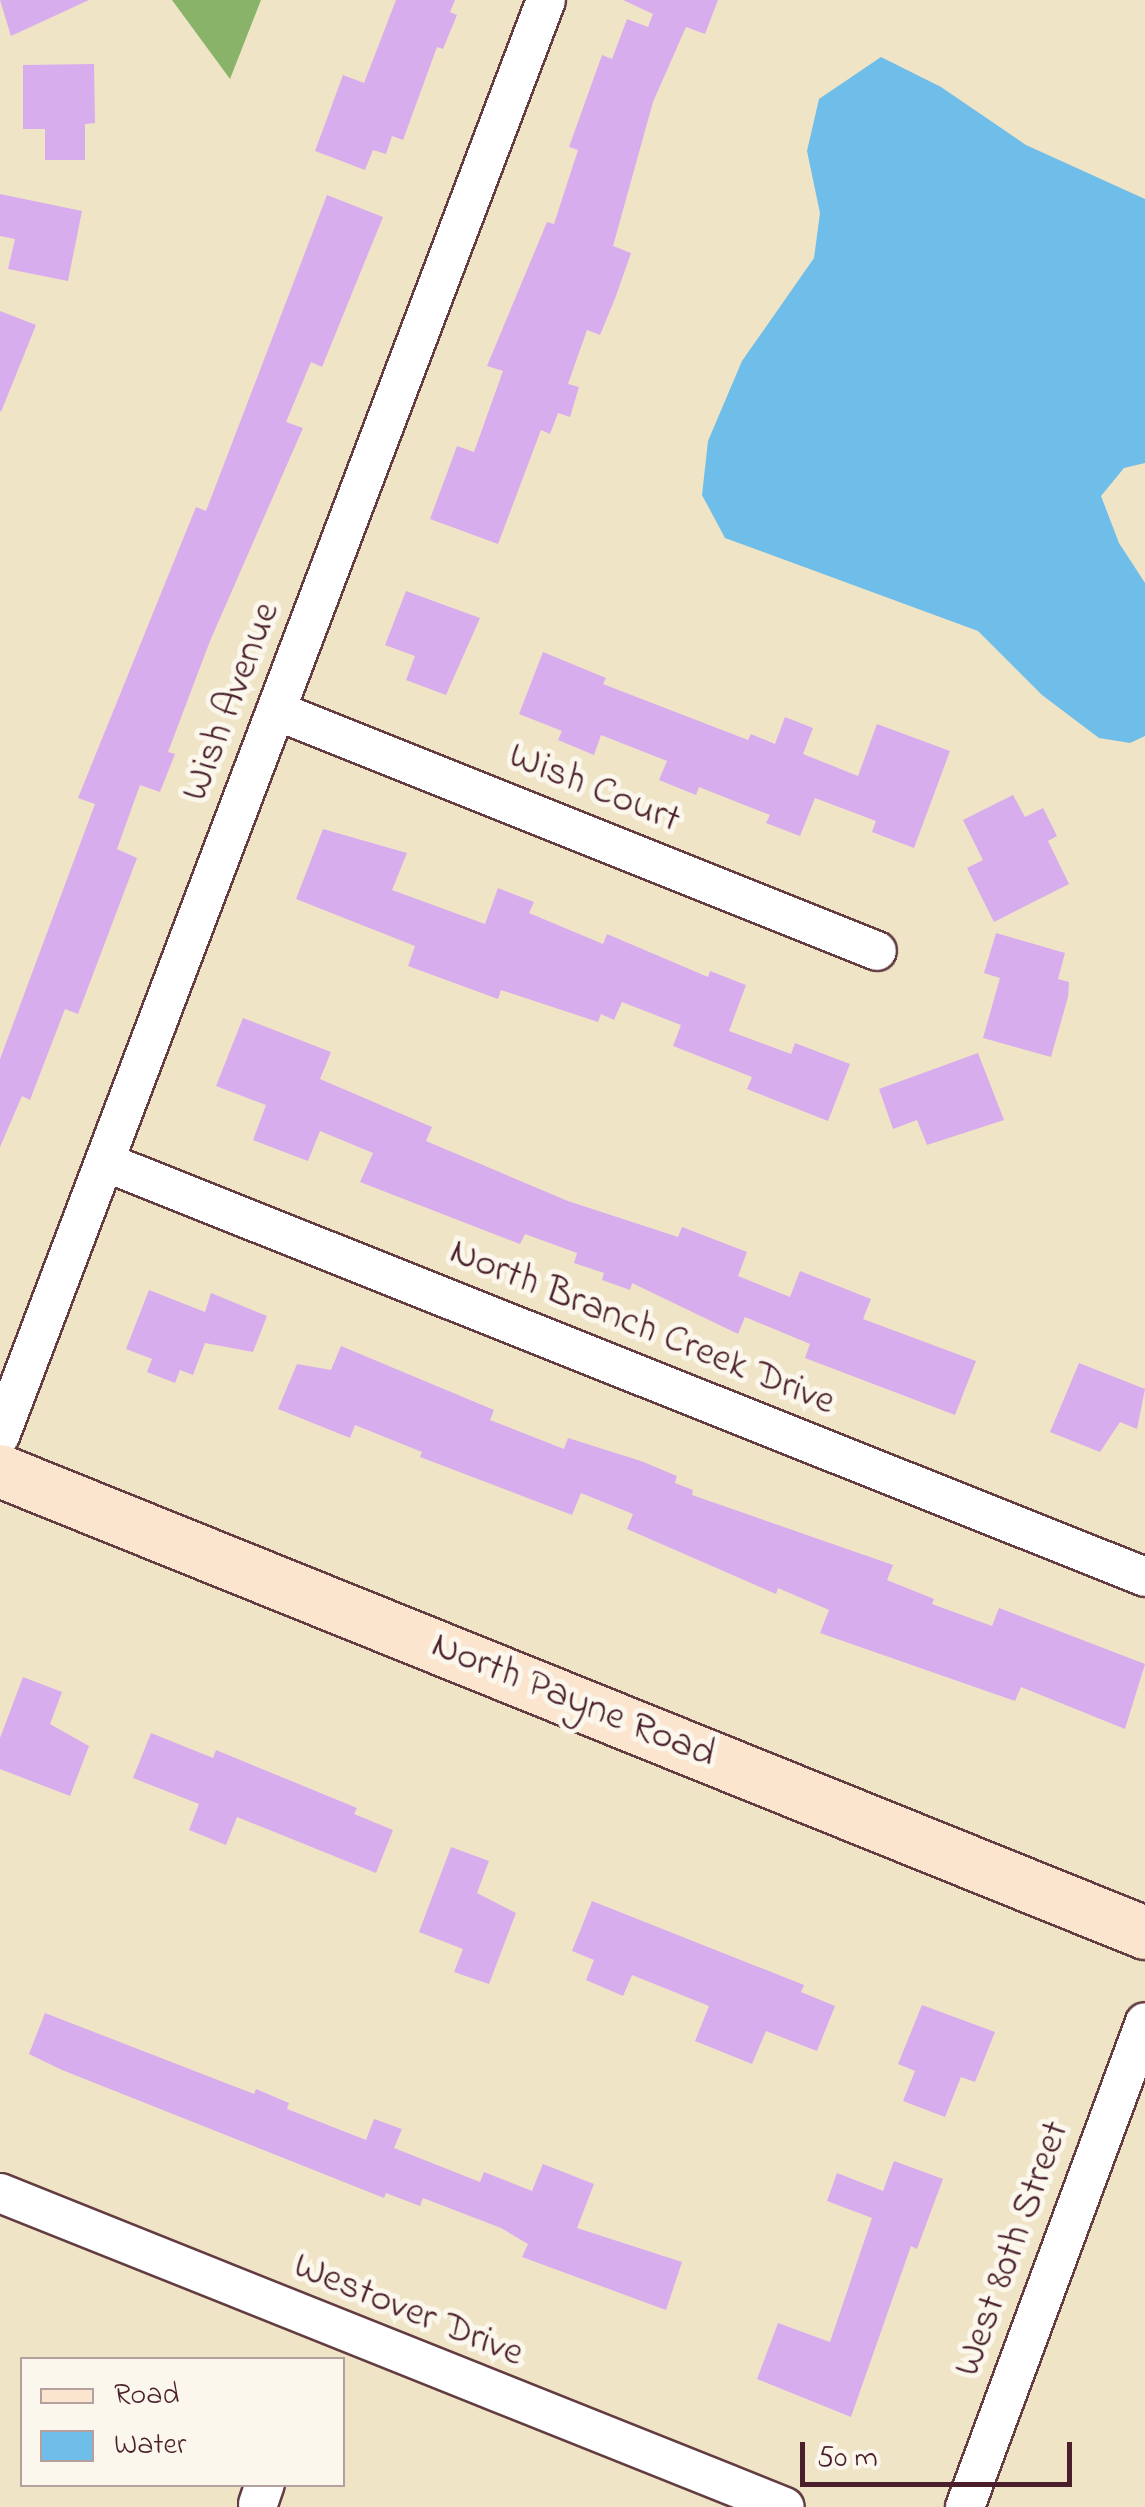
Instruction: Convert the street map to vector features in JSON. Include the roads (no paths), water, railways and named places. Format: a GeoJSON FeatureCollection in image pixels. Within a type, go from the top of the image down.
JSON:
{"type":"FeatureCollection","features":[{"type":"Feature","properties":{"kind":"street","name":"Wish Avenue"},"geometry":{"type":"LineString","coordinates":[[0,1436],[546,0]]}},
{"type":"Feature","properties":{"kind":"street","name":"Wish Court"},"geometry":{"type":"LineString","coordinates":[[277,711],[877,950]]}},
{"type":"Feature","properties":{"kind":"street","name":"North Branch Creek Drive"},"geometry":{"type":"LineString","coordinates":[[105,1162],[1145,1577]]}},
{"type":"Feature","properties":{"kind":"street","name":"North Payne Road"},"geometry":{"type":"LineString","coordinates":[[0,1471],[1145,1934]]}},
{"type":"Feature","properties":{"kind":"street","name":"West 80th Street"},"geometry":{"type":"LineString","coordinates":[[965,2507],[1145,2022]]}},
{"type":"Feature","properties":{"kind":"street","name":"Westover Drive"},"geometry":{"type":"LineString","coordinates":[[0,2194],[319,2343],[786,2507]]}},
{"type":"Feature","properties":{"kind":"water"},"geometry":{"type":"Polygon","coordinates":[[[881,57],[941,87],[1026,145],[1145,199],[1145,463],[1124,468],[1101,496],[1119,543],[1145,583],[1145,736],[1130,743],[1099,738],[1042,695],[978,631],[725,538],[702,495],[708,441],[742,361],[814,258],[820,213],[807,151],[819,99],[881,57]]]}}]}
